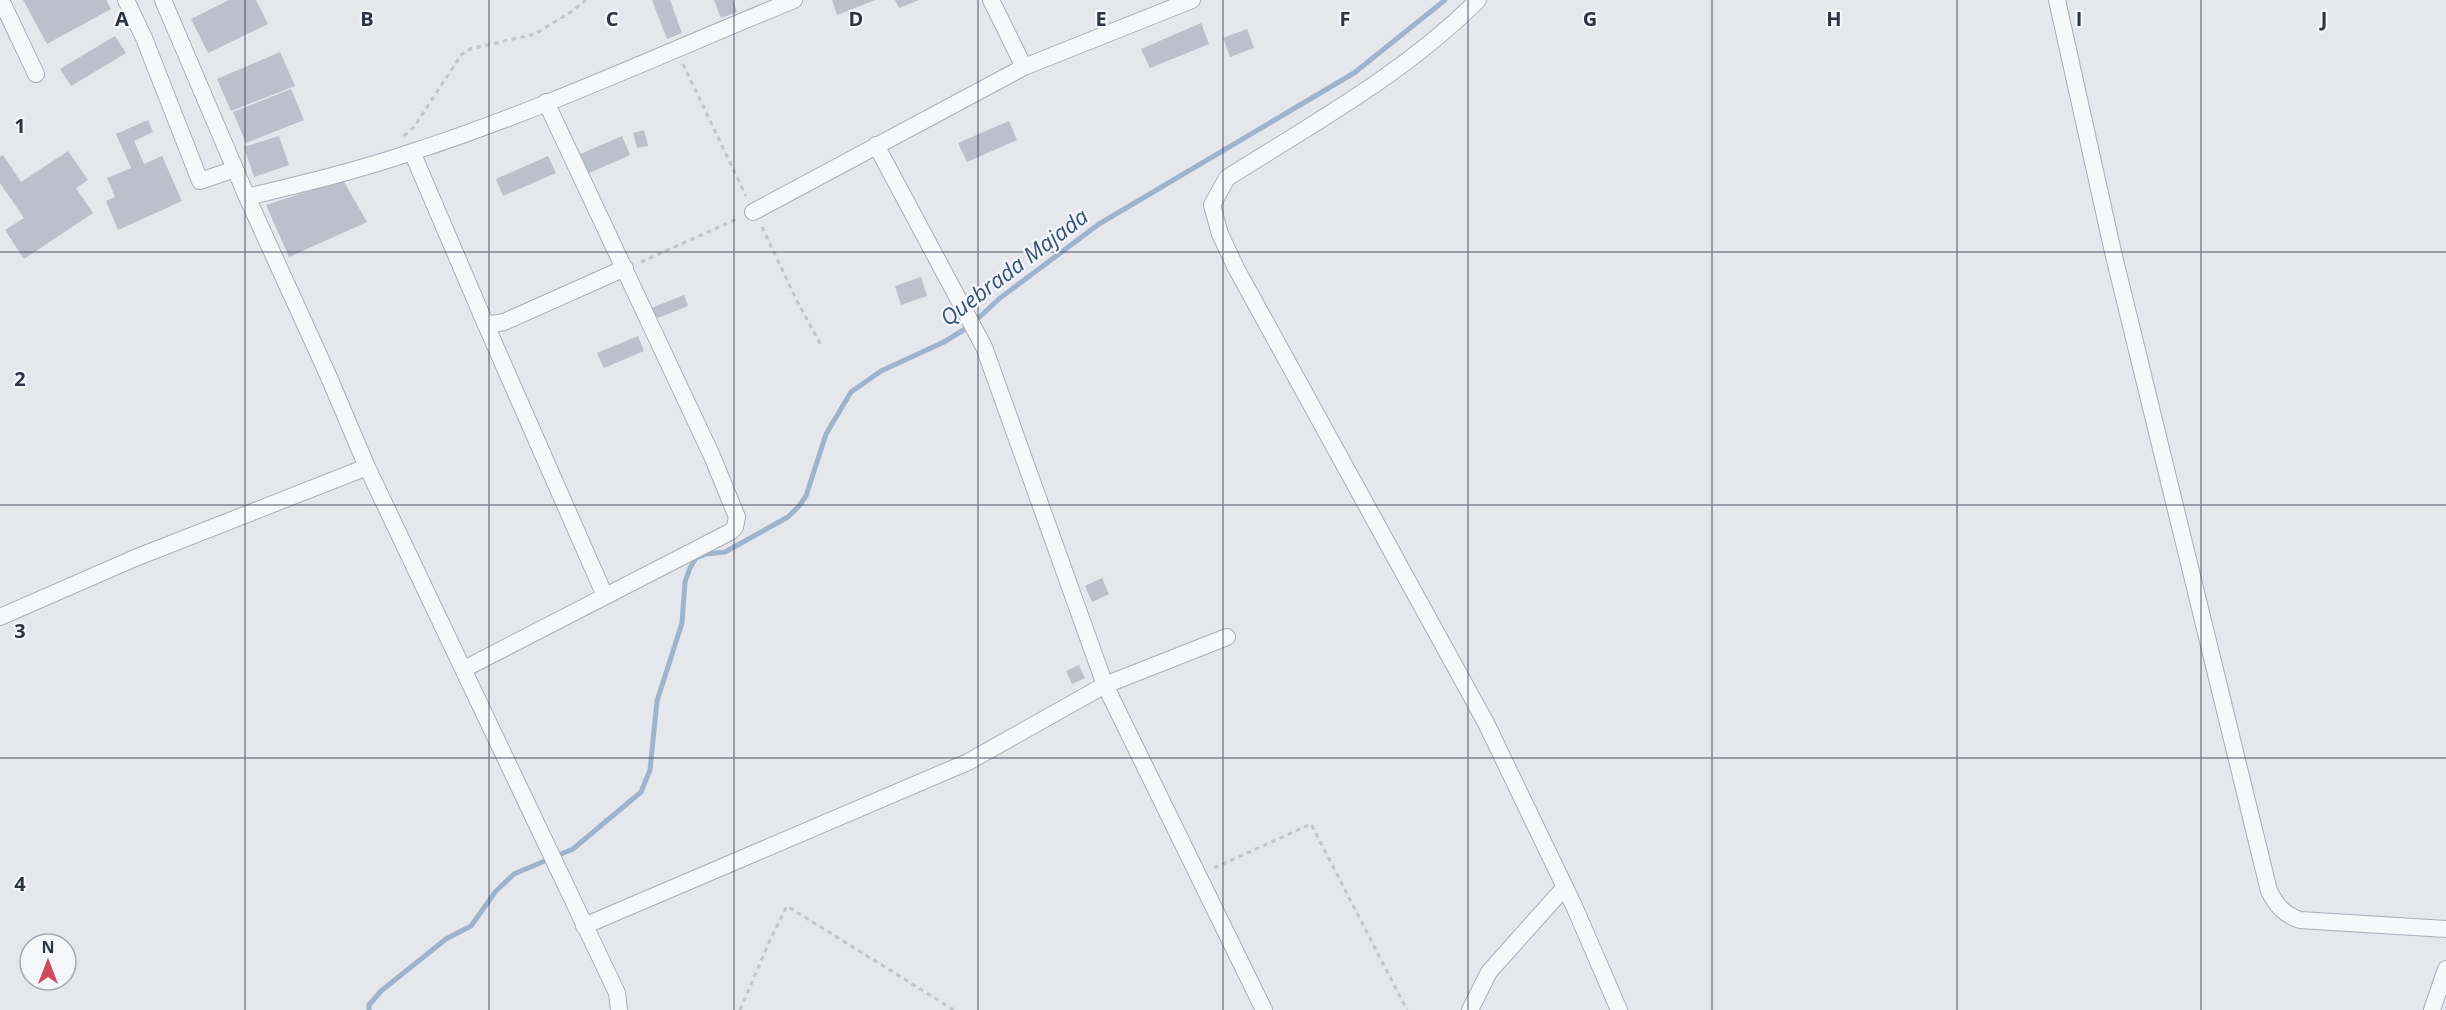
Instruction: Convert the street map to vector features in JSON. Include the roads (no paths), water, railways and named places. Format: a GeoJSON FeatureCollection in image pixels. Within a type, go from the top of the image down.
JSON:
{"type":"FeatureCollection","features":[{"type":"Feature","properties":{"kind":"street"},"geometry":{"type":"LineString","coordinates":[[1,0],[36,74]]}},
{"type":"Feature","properties":{"kind":"street"},"geometry":{"type":"LineString","coordinates":[[126,0],[144,38],[200,182],[235,169]]}},
{"type":"Feature","properties":{"kind":"street"},"geometry":{"type":"LineString","coordinates":[[163,0],[247,197],[367,467],[617,993],[619,1010]]}},
{"type":"Feature","properties":{"kind":"street"},"geometry":{"type":"LineString","coordinates":[[247,197],[356,170],[412,152],[546,102],[794,0]]}},
{"type":"Feature","properties":{"kind":"street"},"geometry":{"type":"LineString","coordinates":[[991,0],[1024,67]]}},
{"type":"Feature","properties":{"kind":"street"},"geometry":{"type":"LineString","coordinates":[[753,212],[1024,67],[1192,0]]}},
{"type":"Feature","properties":{"kind":"street"},"geometry":{"type":"LineString","coordinates":[[1478,0],[1453,25],[1387,76],[1227,178],[1212,205],[1220,234],[1236,267],[1486,723],[1565,887],[1618,1010]]}},
{"type":"Feature","properties":{"kind":"street"},"geometry":{"type":"LineString","coordinates":[[2056,0],[2113,252],[2269,891],[2278,908],[2287,916],[2300,920],[2446,929]]}},
{"type":"Feature","properties":{"kind":"street"},"geometry":{"type":"LineString","coordinates":[[464,669],[730,532],[735,527],[737,518],[712,456],[546,102]]}},
{"type":"Feature","properties":{"kind":"street"},"geometry":{"type":"LineString","coordinates":[[876,145],[984,347],[1106,685],[1264,1010]]}},
{"type":"Feature","properties":{"kind":"street"},"geometry":{"type":"LineString","coordinates":[[412,152],[605,596]]}},
{"type":"Feature","properties":{"kind":"street"},"geometry":{"type":"LineString","coordinates":[[486,325],[504,322],[625,268]]}},
{"type":"Feature","properties":{"kind":"street"},"geometry":{"type":"LineString","coordinates":[[0,617],[135,558],[367,467]]}},
{"type":"Feature","properties":{"kind":"street"},"geometry":{"type":"LineString","coordinates":[[584,926],[968,762],[1106,685],[1227,637]]}},
{"type":"Feature","properties":{"kind":"street"},"geometry":{"type":"LineString","coordinates":[[1470,1010],[1489,972],[1565,887]]}},
{"type":"Feature","properties":{"kind":"street"},"geometry":{"type":"LineString","coordinates":[[2432,1010],[2446,969]]}},
{"type":"Feature","properties":{"kind":"waterway","name":"Quebrada Majada"},"geometry":{"type":"LineString","coordinates":[[369,1010],[369,1005],[381,991],[446,939],[471,926],[496,891],[514,874],[573,849],[641,792],[650,770],[657,701],[682,623],[685,582],[690,568],[696,558],[706,554],[725,552],[788,517],[799,506],[806,496],[826,434],[851,392],[881,371],[944,342],[970,326],[1000,298],[1099,224],[1354,73],[1445,0]]}}]}
